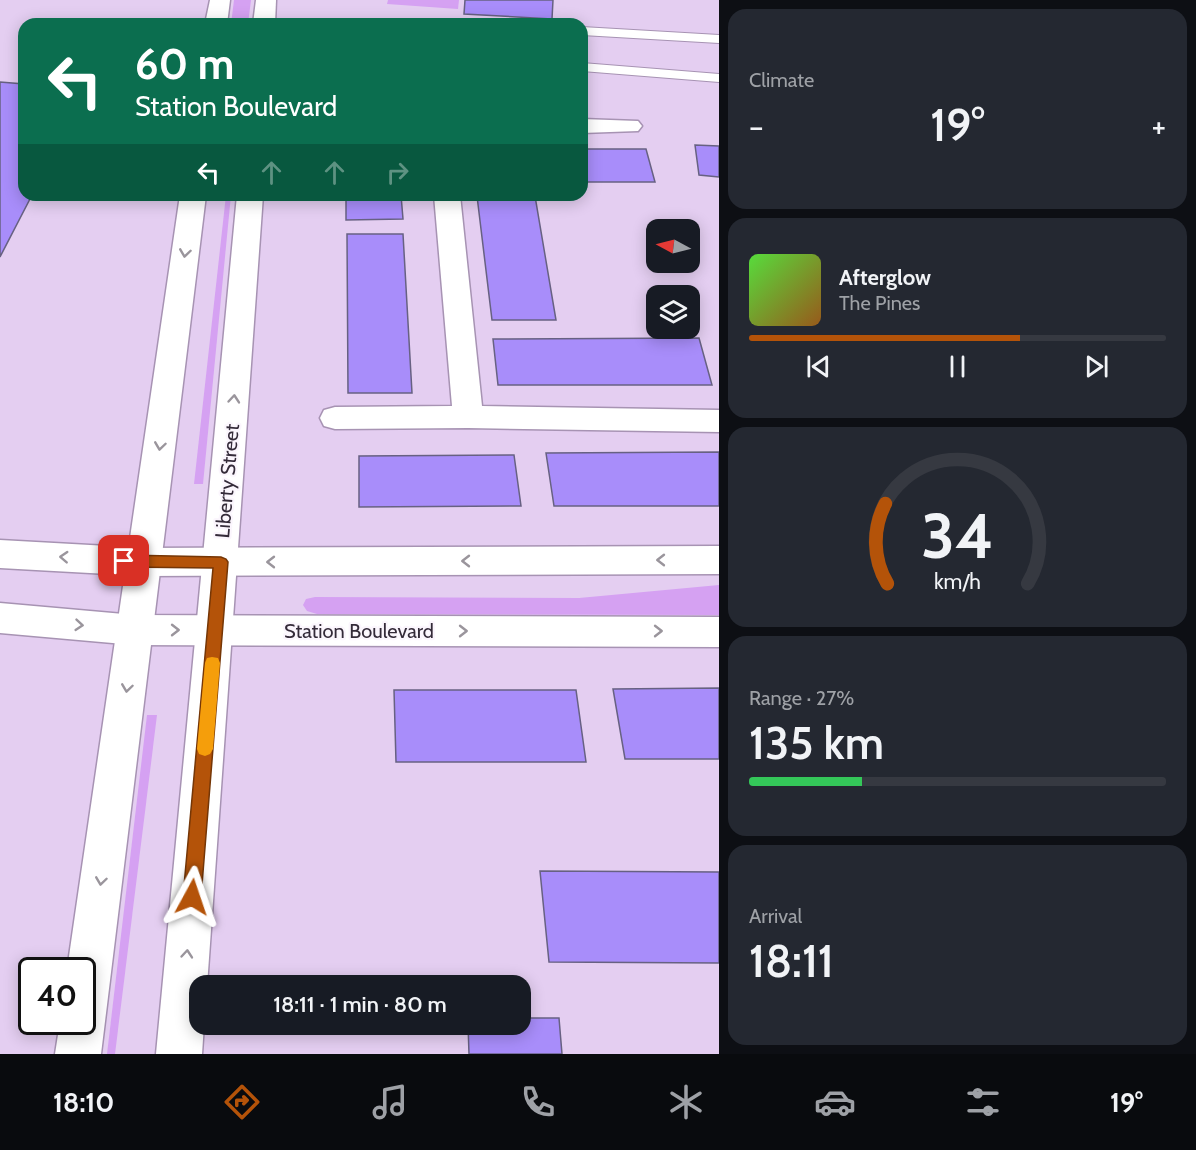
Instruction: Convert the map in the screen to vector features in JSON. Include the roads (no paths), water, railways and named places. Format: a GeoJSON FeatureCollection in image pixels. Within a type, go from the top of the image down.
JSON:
{"type":"FeatureCollection","features":[{"type":"Feature","properties":{"kind":"street"},"geometry":{"type":"LineString","coordinates":[[217,18],[220,0]]}},
{"type":"Feature","properties":{"kind":"street"},"geometry":{"type":"LineString","coordinates":[[264,18],[266,0]]}},
{"type":"Feature","properties":{"kind":"street"},"geometry":{"type":"LineString","coordinates":[[588,126],[630,126]]}},
{"type":"Feature","properties":{"kind":"street"},"geometry":{"type":"LineString","coordinates":[[90,957],[192,201]]}},
{"type":"Feature","properties":{"kind":"street","name":"Liberty Street"},"geometry":{"type":"LineString","coordinates":[[178,1054],[250,201]]}},
{"type":"Feature","properties":{"kind":"street"},"geometry":{"type":"LineString","coordinates":[[448,201],[468,417]]}},
{"type":"Feature","properties":{"kind":"street"},"geometry":{"type":"LineString","coordinates":[[335,418],[468,417],[719,421]]}},
{"type":"Feature","properties":{"kind":"street"},"geometry":{"type":"LineString","coordinates":[[0,554],[144,562],[719,560]]}},
{"type":"Feature","properties":{"kind":"street","name":"Station Boulevard"},"geometry":{"type":"LineString","coordinates":[[0,618],[135,630],[719,632]]}},
{"type":"Feature","properties":{"kind":"street"},"geometry":{"type":"LineString","coordinates":[[78,1054],[80,1035]]}},
{"type":"Feature","properties":{"kind":"lane"},"geometry":{"type":"LineString","coordinates":[[588,31],[719,39]]}},
{"type":"Feature","properties":{"kind":"lane"},"geometry":{"type":"LineString","coordinates":[[588,67],[719,78]]}}]}
